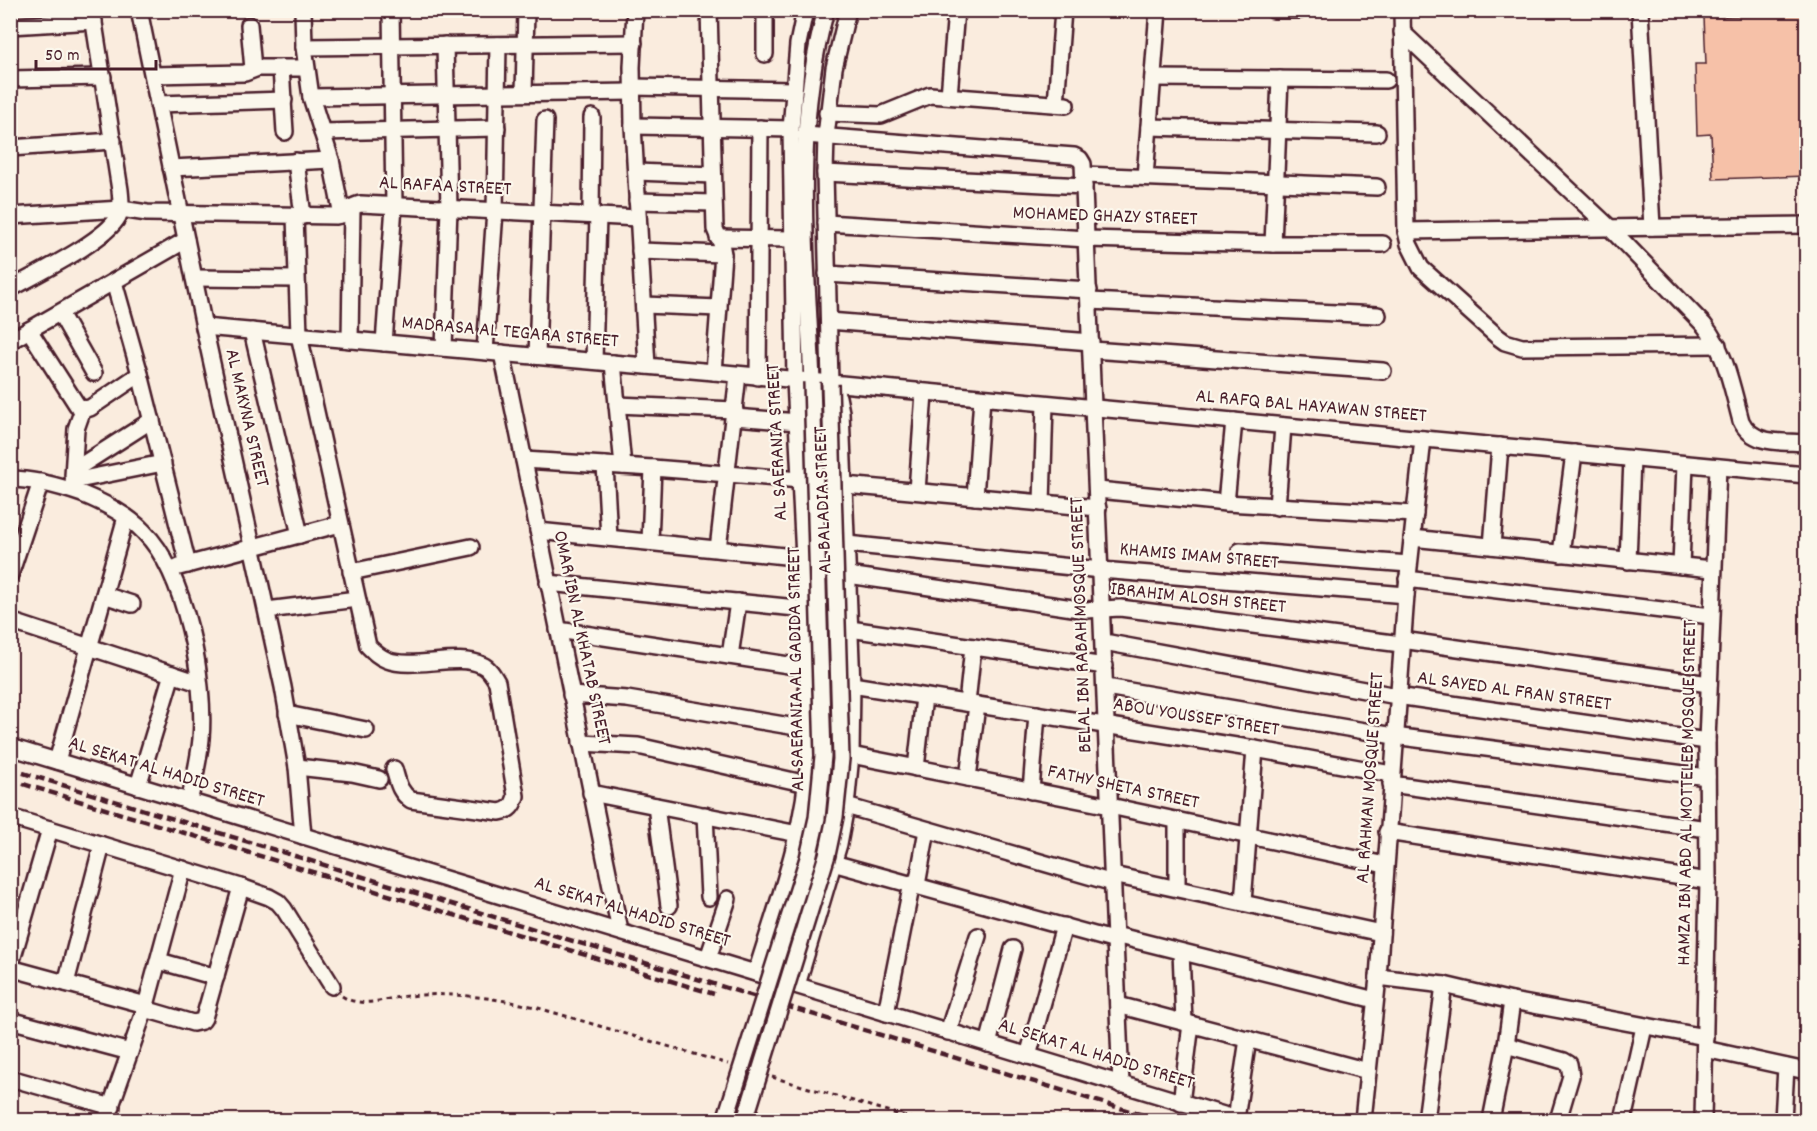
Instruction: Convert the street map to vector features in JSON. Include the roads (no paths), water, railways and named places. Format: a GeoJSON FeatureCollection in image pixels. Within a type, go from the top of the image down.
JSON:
{"type":"FeatureCollection","features":[{"type":"Feature","properties":{"kind":"street","name":"AL MAKYNA STREET"},"geometry":{"type":"LineString","coordinates":[[139,10],[204,327],[267,610],[297,767],[303,836]]}},
{"type":"Feature","properties":{"kind":"street"},"geometry":{"type":"LineString","coordinates":[[303,10],[304,47],[311,97],[347,211],[350,340]]}},
{"type":"Feature","properties":{"kind":"street"},"geometry":{"type":"LineString","coordinates":[[384,343],[394,206],[391,10]]}},
{"type":"Feature","properties":{"kind":"street"},"geometry":{"type":"LineString","coordinates":[[525,93],[526,10]]}},
{"type":"Feature","properties":{"kind":"street"},"geometry":{"type":"LineString","coordinates":[[634,10],[633,126],[647,366]]}},
{"type":"Feature","properties":{"kind":"street"},"geometry":{"type":"LineString","coordinates":[[709,10],[713,203],[715,229],[723,254],[714,372]]}},
{"type":"Feature","properties":{"kind":"street"},"geometry":{"type":"LineString","coordinates":[[765,10],[765,54]]}},
{"type":"Feature","properties":{"kind":"street","name":"AL SAERANIA STREET"},"geometry":{"type":"LineString","coordinates":[[756,973],[798,834],[807,784],[808,668],[795,380],[790,129],[798,44],[805,10]]}},
{"type":"Feature","properties":{"kind":"street"},"geometry":{"type":"LineString","coordinates":[[812,382],[804,186],[805,135],[815,57],[826,10]]}},
{"type":"Feature","properties":{"kind":"street","name":"AL BALADIA STREET"},"geometry":{"type":"LineString","coordinates":[[797,985],[833,863],[846,806],[851,755],[852,685],[845,484],[840,404],[830,384],[825,173],[827,113],[834,68],[848,10]]}},
{"type":"Feature","properties":{"kind":"street"},"geometry":{"type":"LineString","coordinates":[[949,96],[956,10]]}},
{"type":"Feature","properties":{"kind":"street"},"geometry":{"type":"LineString","coordinates":[[827,113],[881,116],[924,96],[1061,104],[1063,10]]}},
{"type":"Feature","properties":{"kind":"street"},"geometry":{"type":"LineString","coordinates":[[1145,177],[1158,10]]}},
{"type":"Feature","properties":{"kind":"street"},"geometry":{"type":"LineString","coordinates":[[1273,10],[1300,10]]}},
{"type":"Feature","properties":{"kind":"street"},"geometry":{"type":"LineString","coordinates":[[1402,10],[1406,231],[1414,256],[1430,278],[1498,337],[1514,345],[1531,348],[1718,345]]}},
{"type":"Feature","properties":{"kind":"street"},"geometry":{"type":"LineString","coordinates":[[1640,10],[1652,226]]}},
{"type":"Feature","properties":{"kind":"street"},"geometry":{"type":"LineString","coordinates":[[10,26],[93,16],[113,141],[121,209],[112,226],[96,240],[10,289]]}},
{"type":"Feature","properties":{"kind":"street"},"geometry":{"type":"LineString","coordinates":[[249,25],[253,69]]}},
{"type":"Feature","properties":{"kind":"street"},"geometry":{"type":"LineString","coordinates":[[1402,32],[1609,227],[1704,325],[1723,356],[1741,421],[1746,431],[1755,438],[1806,443]]}},
{"type":"Feature","properties":{"kind":"street"},"geometry":{"type":"LineString","coordinates":[[304,47],[633,44]]}},
{"type":"Feature","properties":{"kind":"street"},"geometry":{"type":"LineString","coordinates":[[444,348],[449,208],[445,45]]}},
{"type":"Feature","properties":{"kind":"street"},"geometry":{"type":"LineString","coordinates":[[485,351],[495,211],[498,45]]}},
{"type":"Feature","properties":{"kind":"street"},"geometry":{"type":"LineString","coordinates":[[281,68],[285,132]]}},
{"type":"Feature","properties":{"kind":"street"},"geometry":{"type":"LineString","coordinates":[[153,75],[245,73],[253,69],[306,68]]}},
{"type":"Feature","properties":{"kind":"street"},"geometry":{"type":"LineString","coordinates":[[10,79],[103,77]]}},
{"type":"Feature","properties":{"kind":"street"},"geometry":{"type":"LineString","coordinates":[[1153,78],[1386,80]]}},
{"type":"Feature","properties":{"kind":"street"},"geometry":{"type":"LineString","coordinates":[[1273,244],[1280,79]]}},
{"type":"Feature","properties":{"kind":"street"},"geometry":{"type":"LineString","coordinates":[[311,97],[632,89],[793,90]]}},
{"type":"Feature","properties":{"kind":"street"},"geometry":{"type":"LineString","coordinates":[[158,104],[284,100]]}},
{"type":"Feature","properties":{"kind":"street"},"geometry":{"type":"LineString","coordinates":[[592,117],[594,361]]}},
{"type":"Feature","properties":{"kind":"street"},"geometry":{"type":"LineString","coordinates":[[537,356],[545,120]]}},
{"type":"Feature","properties":{"kind":"street"},"geometry":{"type":"LineString","coordinates":[[633,126],[790,129]]}},
{"type":"Feature","properties":{"kind":"street"},"geometry":{"type":"LineString","coordinates":[[1149,127],[1377,133]]}},
{"type":"Feature","properties":{"kind":"street"},"geometry":{"type":"LineString","coordinates":[[322,132],[497,128]]}},
{"type":"Feature","properties":{"kind":"street"},"geometry":{"type":"LineString","coordinates":[[758,377],[760,128]]}},
{"type":"Feature","properties":{"kind":"street"},"geometry":{"type":"LineString","coordinates":[[805,135],[1074,156],[1080,159],[1084,175]]}},
{"type":"Feature","properties":{"kind":"street"},"geometry":{"type":"LineString","coordinates":[[10,148],[113,141]]}},
{"type":"Feature","properties":{"kind":"street"},"geometry":{"type":"LineString","coordinates":[[171,168],[331,160]]}},
{"type":"Feature","properties":{"kind":"street"},"geometry":{"type":"LineString","coordinates":[[296,161],[299,216],[296,279],[299,335],[368,646],[377,655],[389,661],[402,663],[471,662],[482,665],[491,672],[497,682],[516,796],[514,804],[508,810],[500,812],[411,800],[399,788],[394,769]]}},
{"type":"Feature","properties":{"kind":"street"},"geometry":{"type":"LineString","coordinates":[[636,172],[713,175]]}},
{"type":"Feature","properties":{"kind":"street"},"geometry":{"type":"LineString","coordinates":[[825,173],[1084,175],[1377,187]]}},
{"type":"Feature","properties":{"kind":"street","name":"BELAL IBN RABAH MOSQUE STREET"},"geometry":{"type":"LineString","coordinates":[[1084,175],[1121,1085]]}},
{"type":"Feature","properties":{"kind":"street"},"geometry":{"type":"LineString","coordinates":[[637,201],[713,203]]}},
{"type":"Feature","properties":{"kind":"street","name":"AL RAFAA STREET"},"geometry":{"type":"LineString","coordinates":[[10,216],[121,209],[147,213],[299,216],[347,211],[361,204],[638,218]]}},
{"type":"Feature","properties":{"kind":"street","name":"MOHAMED GHAZY STREET"},"geometry":{"type":"LineString","coordinates":[[826,223],[1087,239],[1273,244],[1383,244]]}},
{"type":"Feature","properties":{"kind":"street"},"geometry":{"type":"LineString","coordinates":[[1406,231],[1806,225]]}},
{"type":"Feature","properties":{"kind":"street"},"geometry":{"type":"LineString","coordinates":[[718,238],[792,239]]}},
{"type":"Feature","properties":{"kind":"street"},"geometry":{"type":"LineString","coordinates":[[10,341],[186,240]]}},
{"type":"Feature","properties":{"kind":"street"},"geometry":{"type":"LineString","coordinates":[[640,251],[723,254]]}},
{"type":"Feature","properties":{"kind":"street"},"geometry":{"type":"LineString","coordinates":[[827,274],[1378,315]]}},
{"type":"Feature","properties":{"kind":"street"},"geometry":{"type":"LineString","coordinates":[[194,278],[296,279]]}},
{"type":"Feature","properties":{"kind":"street"},"geometry":{"type":"LineString","coordinates":[[114,282],[188,564]]}},
{"type":"Feature","properties":{"kind":"street"},"geometry":{"type":"LineString","coordinates":[[644,305],[719,308]]}},
{"type":"Feature","properties":{"kind":"street"},"geometry":{"type":"LineString","coordinates":[[60,313],[94,373]]}},
{"type":"Feature","properties":{"kind":"street"},"geometry":{"type":"LineString","coordinates":[[829,321],[1383,371]]}},
{"type":"Feature","properties":{"kind":"street","name":"MADRASA AL TEGARA STREET"},"geometry":{"type":"LineString","coordinates":[[204,327],[812,382]]}},
{"type":"Feature","properties":{"kind":"street"},"geometry":{"type":"LineString","coordinates":[[28,330],[77,405],[83,409],[90,408],[140,374]]}},
{"type":"Feature","properties":{"kind":"street"},"geometry":{"type":"LineString","coordinates":[[252,331],[300,535]]}},
{"type":"Feature","properties":{"kind":"street","name":"OMAR IBN AL KHATAB STREET"},"geometry":{"type":"LineString","coordinates":[[502,353],[620,931]]}},
{"type":"Feature","properties":{"kind":"street"},"geometry":{"type":"LineString","coordinates":[[613,363],[623,466]]}},
{"type":"Feature","properties":{"kind":"street"},"geometry":{"type":"LineString","coordinates":[[718,549],[738,375]]}},
{"type":"Feature","properties":{"kind":"street","name":"AL RAFQ BAL HAYAWAN STREET"},"geometry":{"type":"LineString","coordinates":[[812,382],[1806,475]]}},
{"type":"Feature","properties":{"kind":"street","name":"AL SAERANIA AL GADIDA STREET"},"geometry":{"type":"LineString","coordinates":[[725,1120],[808,858],[820,797],[823,756],[812,382]]}},
{"type":"Feature","properties":{"kind":"street","name":"AL SAERANIA AL GADIDA STREET"},"geometry":{"type":"LineString","coordinates":[[745,1120],[827,855],[838,798],[841,759],[830,384]]}},
{"type":"Feature","properties":{"kind":"street"},"geometry":{"type":"LineString","coordinates":[[917,491],[924,393]]}},
{"type":"Feature","properties":{"kind":"street"},"geometry":{"type":"LineString","coordinates":[[975,497],[982,398]]}},
{"type":"Feature","properties":{"kind":"street"},"geometry":{"type":"LineString","coordinates":[[1042,503],[1045,404]]}},
{"type":"Feature","properties":{"kind":"street"},"geometry":{"type":"LineString","coordinates":[[617,405],[734,413],[798,422]]}},
{"type":"Feature","properties":{"kind":"street"},"geometry":{"type":"LineString","coordinates":[[73,481],[76,429],[83,409]]}},
{"type":"Feature","properties":{"kind":"street"},"geometry":{"type":"LineString","coordinates":[[73,481],[152,420]]}},
{"type":"Feature","properties":{"kind":"street"},"geometry":{"type":"LineString","coordinates":[[1226,503],[1234,421]]}},
{"type":"Feature","properties":{"kind":"street"},"geometry":{"type":"LineString","coordinates":[[1277,507],[1283,426]]}},
{"type":"Feature","properties":{"kind":"street","name":"AL RAHMAN MOSQUE STREET"},"geometry":{"type":"LineString","coordinates":[[1363,1120],[1378,977],[1407,579],[1423,439]]}},
{"type":"Feature","properties":{"kind":"street"},"geometry":{"type":"LineString","coordinates":[[1492,546],[1500,446]]}},
{"type":"Feature","properties":{"kind":"street"},"geometry":{"type":"LineString","coordinates":[[1562,554],[1574,453]]}},
{"type":"Feature","properties":{"kind":"street"},"geometry":{"type":"LineString","coordinates":[[1628,561],[1632,459]]}},
{"type":"Feature","properties":{"kind":"street"},"geometry":{"type":"LineString","coordinates":[[524,460],[801,480]]}},
{"type":"Feature","properties":{"kind":"street"},"geometry":{"type":"LineString","coordinates":[[10,479],[41,482],[73,481],[163,463]]}},
{"type":"Feature","properties":{"kind":"street"},"geometry":{"type":"LineString","coordinates":[[1681,566],[1685,464]]}},
{"type":"Feature","properties":{"kind":"street"},"geometry":{"type":"LineString","coordinates":[[605,465],[609,538]]}},
{"type":"Feature","properties":{"kind":"street","name":"HAMZA IBN ABD AL MOTTELEB MOSQUE STREET"},"geometry":{"type":"LineString","coordinates":[[1703,1120],[1708,882],[1707,741],[1712,569],[1718,467]]}},
{"type":"Feature","properties":{"kind":"street"},"geometry":{"type":"LineString","coordinates":[[650,542],[653,468]]}},
{"type":"Feature","properties":{"kind":"street"},"geometry":{"type":"LineString","coordinates":[[73,481],[144,532],[159,550],[170,570],[189,625],[200,683],[201,737],[197,770],[189,802]]}},
{"type":"Feature","properties":{"kind":"street"},"geometry":{"type":"LineString","coordinates":[[12,568],[41,482]]}},
{"type":"Feature","properties":{"kind":"street"},"geometry":{"type":"LineString","coordinates":[[845,484],[1098,508]]}},
{"type":"Feature","properties":{"kind":"street"},"geometry":{"type":"LineString","coordinates":[[1098,490],[1277,507],[1414,514]]}},
{"type":"Feature","properties":{"kind":"street"},"geometry":{"type":"LineString","coordinates":[[57,761],[126,517]]}},
{"type":"Feature","properties":{"kind":"street"},"geometry":{"type":"LineString","coordinates":[[170,570],[340,524]]}},
{"type":"Feature","properties":{"kind":"street"},"geometry":{"type":"LineString","coordinates":[[538,531],[804,558]]}},
{"type":"Feature","properties":{"kind":"street"},"geometry":{"type":"LineString","coordinates":[[1412,538],[1712,569]]}},
{"type":"Feature","properties":{"kind":"street","name":"KHAMIS IMAM STREET"},"geometry":{"type":"LineString","coordinates":[[847,544],[1101,570],[1407,579]]}},
{"type":"Feature","properties":{"kind":"street"},"geometry":{"type":"LineString","coordinates":[[351,572],[471,547]]}},
{"type":"Feature","properties":{"kind":"street"},"geometry":{"type":"LineString","coordinates":[[1240,551],[1407,579],[1711,616]]}},
{"type":"Feature","properties":{"kind":"street","name":"IBRAHIM ALOSH STREET"},"geometry":{"type":"LineString","coordinates":[[848,575],[1074,608],[1120,608],[1402,642],[1709,684]]}},
{"type":"Feature","properties":{"kind":"street"},"geometry":{"type":"LineString","coordinates":[[549,583],[806,609]]}},
{"type":"Feature","properties":{"kind":"street"},"geometry":{"type":"LineString","coordinates":[[104,595],[132,604]]}},
{"type":"Feature","properties":{"kind":"street"},"geometry":{"type":"LineString","coordinates":[[267,610],[357,599]]}},
{"type":"Feature","properties":{"kind":"street"},"geometry":{"type":"LineString","coordinates":[[730,656],[738,602]]}},
{"type":"Feature","properties":{"kind":"street"},"geometry":{"type":"LineString","coordinates":[[10,621],[200,683]]}},
{"type":"Feature","properties":{"kind":"street"},"geometry":{"type":"LineString","coordinates":[[850,628],[1105,666]]}},
{"type":"Feature","properties":{"kind":"street"},"geometry":{"type":"LineString","coordinates":[[558,630],[808,668]]}},
{"type":"Feature","properties":{"kind":"street","name":"AL SAYED AL FRAN STREET"},"geometry":{"type":"LineString","coordinates":[[1104,642],[1397,696],[1707,741]]}},
{"type":"Feature","properties":{"kind":"street"},"geometry":{"type":"LineString","coordinates":[[968,778],[973,647]]}},
{"type":"Feature","properties":{"kind":"street"},"geometry":{"type":"LineString","coordinates":[[138,786],[172,674]]}},
{"type":"Feature","properties":{"kind":"street","name":"ABOU YOUSSEF STREET"},"geometry":{"type":"LineString","coordinates":[[852,685],[1255,749],[1391,779],[1707,829]]}},
{"type":"Feature","properties":{"kind":"street"},"geometry":{"type":"LineString","coordinates":[[1106,687],[1394,736],[1707,777]]}},
{"type":"Feature","properties":{"kind":"street"},"geometry":{"type":"LineString","coordinates":[[571,695],[627,699],[808,729]]}},
{"type":"Feature","properties":{"kind":"street"},"geometry":{"type":"LineString","coordinates":[[916,768],[924,697]]}},
{"type":"Feature","properties":{"kind":"street"},"geometry":{"type":"LineString","coordinates":[[287,714],[366,730]]}},
{"type":"Feature","properties":{"kind":"street"},"geometry":{"type":"LineString","coordinates":[[1030,791],[1037,714]]}},
{"type":"Feature","properties":{"kind":"street"},"geometry":{"type":"LineString","coordinates":[[581,743],[638,746],[807,784]]}},
{"type":"Feature","properties":{"kind":"street","name":"AL SEKAT AL HADID STREET"},"geometry":{"type":"LineString","coordinates":[[10,747],[1238,1120]]}},
{"type":"Feature","properties":{"kind":"street"},"geometry":{"type":"LineString","coordinates":[[1243,903],[1255,749]]}},
{"type":"Feature","properties":{"kind":"street","name":"FATHY SHETA STREET"},"geometry":{"type":"LineString","coordinates":[[851,755],[1110,806],[1386,865]]}},
{"type":"Feature","properties":{"kind":"street"},"geometry":{"type":"LineString","coordinates":[[297,767],[334,770],[379,779]]}},
{"type":"Feature","properties":{"kind":"street"},"geometry":{"type":"LineString","coordinates":[[591,793],[798,834]]}},
{"type":"Feature","properties":{"kind":"street"},"geometry":{"type":"LineString","coordinates":[[656,806],[669,906]]}},
{"type":"Feature","properties":{"kind":"street"},"geometry":{"type":"LineString","coordinates":[[846,806],[927,831],[1113,879],[1177,888],[1381,933]]}},
{"type":"Feature","properties":{"kind":"street"},"geometry":{"type":"LineString","coordinates":[[705,815],[709,897]]}},
{"type":"Feature","properties":{"kind":"street"},"geometry":{"type":"LineString","coordinates":[[10,817],[269,897],[281,905],[332,986]]}},
{"type":"Feature","properties":{"kind":"street"},"geometry":{"type":"LineString","coordinates":[[1177,820],[1177,888]]}},
{"type":"Feature","properties":{"kind":"street"},"geometry":{"type":"LineString","coordinates":[[50,829],[10,968],[145,1006],[193,1023],[202,1021],[241,887]]}},
{"type":"Feature","properties":{"kind":"street"},"geometry":{"type":"LineString","coordinates":[[886,1013],[927,831]]}},
{"type":"Feature","properties":{"kind":"street"},"geometry":{"type":"LineString","coordinates":[[1387,832],[1708,882]]}},
{"type":"Feature","properties":{"kind":"street"},"geometry":{"type":"LineString","coordinates":[[66,983],[102,845]]}},
{"type":"Feature","properties":{"kind":"street"},"geometry":{"type":"LineString","coordinates":[[833,863],[1064,926],[1375,1000]]}},
{"type":"Feature","properties":{"kind":"street"},"geometry":{"type":"LineString","coordinates":[[10,1078],[109,1114],[159,962],[183,869]]}},
{"type":"Feature","properties":{"kind":"street"},"geometry":{"type":"LineString","coordinates":[[708,958],[728,899]]}},
{"type":"Feature","properties":{"kind":"street"},"geometry":{"type":"LineString","coordinates":[[1028,1056],[1064,926]]}},
{"type":"Feature","properties":{"kind":"street"},"geometry":{"type":"LineString","coordinates":[[948,1032],[978,936]]}},
{"type":"Feature","properties":{"kind":"street"},"geometry":{"type":"LineString","coordinates":[[988,1044],[1013,949]]}},
{"type":"Feature","properties":{"kind":"street"},"geometry":{"type":"LineString","coordinates":[[1181,952],[1187,1023],[1181,1103]]}},
{"type":"Feature","properties":{"kind":"street"},"geometry":{"type":"LineString","coordinates":[[159,962],[216,977]]}},
{"type":"Feature","properties":{"kind":"street"},"geometry":{"type":"LineString","coordinates":[[1378,977],[1444,985],[1644,1027],[1806,1071]]}},
{"type":"Feature","properties":{"kind":"street"},"geometry":{"type":"LineString","coordinates":[[1426,1120],[1444,985]]}},
{"type":"Feature","properties":{"kind":"street"},"geometry":{"type":"LineString","coordinates":[[1491,1120],[1506,1046],[1512,1001]]}},
{"type":"Feature","properties":{"kind":"street"},"geometry":{"type":"LineString","coordinates":[[1118,1005],[1368,1071]]}},
{"type":"Feature","properties":{"kind":"street"},"geometry":{"type":"LineString","coordinates":[[10,1020],[130,1052]]}},
{"type":"Feature","properties":{"kind":"street"},"geometry":{"type":"LineString","coordinates":[[1623,1120],[1644,1027]]}},
{"type":"Feature","properties":{"kind":"street"},"geometry":{"type":"LineString","coordinates":[[1238,1120],[1248,1039]]}},
{"type":"Feature","properties":{"kind":"street"},"geometry":{"type":"LineString","coordinates":[[1506,1046],[1569,1064],[1571,1076],[1558,1120]]}},
{"type":"Feature","properties":{"kind":"street"},"geometry":{"type":"LineString","coordinates":[[1783,1120],[1786,1067]]}},
{"type":"Feature","properties":{"kind":"railway"},"geometry":{"type":"LineString","coordinates":[[10,769],[1159,1120]]}},
{"type":"Feature","properties":{"kind":"railway"},"geometry":{"type":"LineString","coordinates":[[10,780],[714,994]]}}]}
